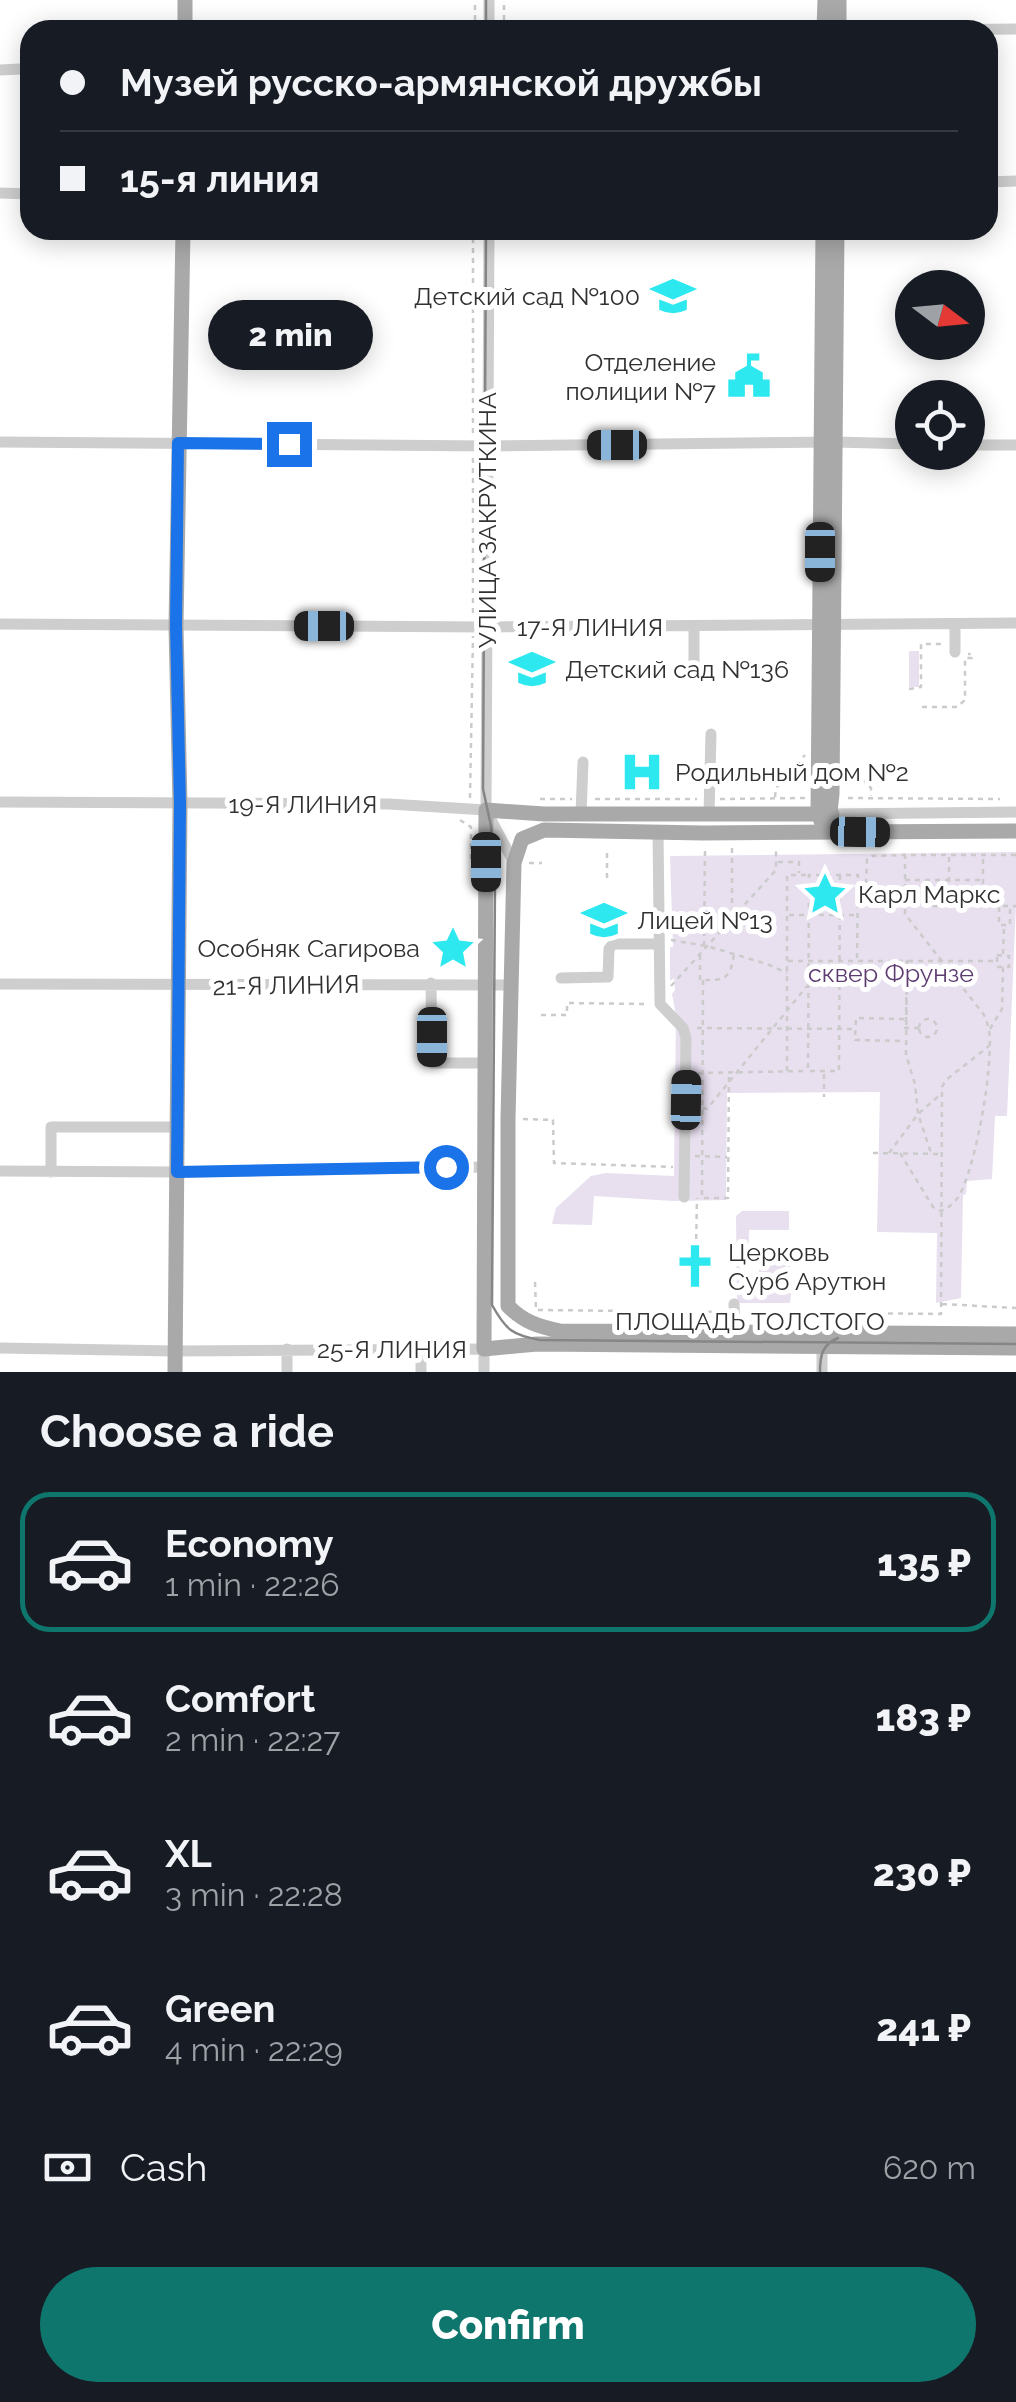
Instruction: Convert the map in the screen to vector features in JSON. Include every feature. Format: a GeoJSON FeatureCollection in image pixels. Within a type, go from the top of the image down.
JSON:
{"type":"FeatureCollection","features":[{"type":"Feature","properties":{"kind":"main road"},"geometry":{"type":"LineString","coordinates":[[175,1372],[180,804],[176,626],[183,240]]}},
{"type":"Feature","properties":{"kind":"main road"},"geometry":{"type":"LineString","coordinates":[[823,240],[828,443],[826,831]]}},
{"type":"Feature","properties":{"kind":"main road"},"geometry":{"type":"LineString","coordinates":[[828,443],[837,240]]}},
{"type":"Feature","properties":{"kind":"main road"},"geometry":{"type":"LineString","coordinates":[[484,1348],[486,810],[520,813],[581,806],[709,806],[825,814]]}},
{"type":"Feature","properties":{"kind":"main road"},"geometry":{"type":"LineString","coordinates":[[484,1348],[494,1322],[508,1306],[512,985],[522,839],[544,830],[1016,832]]}},
{"type":"Feature","properties":{"kind":"main road","name":"ПЛОЩАДЬ ТОЛСТОГО"},"geometry":{"type":"LineString","coordinates":[[508,1306],[522,1320],[560,1330],[1016,1334]]}},
{"type":"Feature","properties":{"kind":"main road","name":"ПЛОЩАДЬ ТОЛСТОГО"},"geometry":{"type":"LineString","coordinates":[[484,1348],[537,1344],[1016,1348]]}},
{"type":"Feature","properties":{"kind":"street"},"geometry":{"type":"LineString","coordinates":[[0,70],[20,69]]}},
{"type":"Feature","properties":{"kind":"street","name":"УЛИЦА ЗАКРУТКИНА"},"geometry":{"type":"LineString","coordinates":[[486,810],[479,627],[480,446],[489,240]]}},
{"type":"Feature","properties":{"kind":"street"},"geometry":{"type":"LineString","coordinates":[[0,442],[480,446],[895,444]]}},
{"type":"Feature","properties":{"kind":"street"},"geometry":{"type":"LineString","coordinates":[[985,444],[1016,445]]}},
{"type":"Feature","properties":{"kind":"street","name":"17-Я ЛИНИЯ"},"geometry":{"type":"LineString","coordinates":[[0,624],[479,627],[1016,623]]}},
{"type":"Feature","properties":{"kind":"street"},"geometry":{"type":"LineString","coordinates":[[955,648],[956,624]]}},
{"type":"Feature","properties":{"kind":"street"},"geometry":{"type":"LineString","coordinates":[[694,626],[694,666]]}},
{"type":"Feature","properties":{"kind":"street"},"geometry":{"type":"LineString","coordinates":[[709,806],[710,734]]}},
{"type":"Feature","properties":{"kind":"street"},"geometry":{"type":"LineString","coordinates":[[581,806],[583,762]]}},
{"type":"Feature","properties":{"kind":"street","name":"19-Я ЛИНИЯ"},"geometry":{"type":"LineString","coordinates":[[0,802],[452,806],[486,810]]}},
{"type":"Feature","properties":{"kind":"street"},"geometry":{"type":"LineString","coordinates":[[486,810],[519,862]]}},
{"type":"Feature","properties":{"kind":"street"},"geometry":{"type":"LineString","coordinates":[[825,814],[1016,812]]}},
{"type":"Feature","properties":{"kind":"street"},"geometry":{"type":"LineString","coordinates":[[658,831],[660,1001],[686,1038],[685,1162],[691,1198]]}},
{"type":"Feature","properties":{"kind":"street"},"geometry":{"type":"LineString","coordinates":[[562,978],[608,977],[612,944],[659,941]]}},
{"type":"Feature","properties":{"kind":"street"},"geometry":{"type":"LineString","coordinates":[[431,983],[432,1064],[486,1063]]}},
{"type":"Feature","properties":{"kind":"street","name":"21-Я ЛИНИЯ"},"geometry":{"type":"LineString","coordinates":[[0,984],[512,985]]}},
{"type":"Feature","properties":{"kind":"street"},"geometry":{"type":"LineString","coordinates":[[51,1172],[51,1126],[178,1126]]}},
{"type":"Feature","properties":{"kind":"street"},"geometry":{"type":"LineString","coordinates":[[0,1171],[485,1167]]}},
{"type":"Feature","properties":{"kind":"street"},"geometry":{"type":"LineString","coordinates":[[734,1308],[734,1331]]}},
{"type":"Feature","properties":{"kind":"street"},"geometry":{"type":"LineString","coordinates":[[822,1347],[822,1372]]}},
{"type":"Feature","properties":{"kind":"street","name":"25-Я ЛИНИЯ"},"geometry":{"type":"LineString","coordinates":[[0,1348],[484,1348]]}},
{"type":"Feature","properties":{"kind":"street"},"geometry":{"type":"LineString","coordinates":[[484,1348],[484,1372]]}},
{"type":"Feature","properties":{"kind":"street"},"geometry":{"type":"LineString","coordinates":[[287,1349],[287,1372]]}},
{"type":"Feature","properties":{"kind":"street"},"geometry":{"type":"LineString","coordinates":[[421,1372],[422,1350]]}},
{"type":"Feature","properties":{"kind":"path"},"geometry":{"type":"LineString","coordinates":[[470,798],[479,627],[480,446],[473,240]]}},
{"type":"Feature","properties":{"kind":"path"},"geometry":{"type":"LineString","coordinates":[[909,688],[921,687],[921,644],[955,648],[960,644],[960,654],[972,654],[972,658],[965,658],[965,700],[958,707],[922,707]]}},
{"type":"Feature","properties":{"kind":"path"},"geometry":{"type":"LineString","coordinates":[[775,797],[776,788],[807,752],[805,769]]}},
{"type":"Feature","properties":{"kind":"path"},"geometry":{"type":"LineString","coordinates":[[840,765],[850,765],[872,788],[871,798]]}},
{"type":"Feature","properties":{"kind":"path"},"geometry":{"type":"LineString","coordinates":[[528,799],[581,806],[709,806],[775,797],[804,798]]}},
{"type":"Feature","properties":{"kind":"path"},"geometry":{"type":"LineString","coordinates":[[847,798],[998,800]]}},
{"type":"Feature","properties":{"kind":"path"},"geometry":{"type":"LineString","coordinates":[[452,806],[452,815],[471,827],[470,862]]}},
{"type":"Feature","properties":{"kind":"path"},"geometry":{"type":"LineString","coordinates":[[705,847],[706,946]]}},
{"type":"Feature","properties":{"kind":"path"},"geometry":{"type":"LineString","coordinates":[[607,848],[607,878]]}},
{"type":"Feature","properties":{"kind":"path"},"geometry":{"type":"LineString","coordinates":[[732,848],[732,918]]}},
{"type":"Feature","properties":{"kind":"path"},"geometry":{"type":"LineString","coordinates":[[541,1014],[568,1014],[568,1003],[660,1001],[776,870],[776,848]]}},
{"type":"Feature","properties":{"kind":"path"},"geometry":{"type":"LineString","coordinates":[[900,1153],[930,1203],[941,1210],[949,1208],[959,1196],[981,1127],[989,1046],[984,1015],[905,914],[905,855]]}},
{"type":"Feature","properties":{"kind":"path"},"geometry":{"type":"LineString","coordinates":[[948,855],[948,906]]}},
{"type":"Feature","properties":{"kind":"path"},"geometry":{"type":"LineString","coordinates":[[983,855],[983,906]]}},
{"type":"Feature","properties":{"kind":"path"},"geometry":{"type":"LineString","coordinates":[[870,892],[866,882],[867,858],[872,856],[1016,855]]}},
{"type":"Feature","properties":{"kind":"path"},"geometry":{"type":"LineString","coordinates":[[519,862],[542,863]]}},
{"type":"Feature","properties":{"kind":"path"},"geometry":{"type":"LineString","coordinates":[[776,862],[799,862],[799,875]]}},
{"type":"Feature","properties":{"kind":"path"},"geometry":{"type":"LineString","coordinates":[[787,1071],[787,875],[858,875],[858,961]]}},
{"type":"Feature","properties":{"kind":"path"},"geometry":{"type":"LineString","coordinates":[[808,1071],[809,875]]}},
{"type":"Feature","properties":{"kind":"path"},"geometry":{"type":"LineString","coordinates":[[686,1073],[839,1071],[840,875]]}},
{"type":"Feature","properties":{"kind":"path"},"geometry":{"type":"LineString","coordinates":[[905,880],[983,880]]}},
{"type":"Feature","properties":{"kind":"path"},"geometry":{"type":"LineString","coordinates":[[858,892],[905,893]]}},
{"type":"Feature","properties":{"kind":"path"},"geometry":{"type":"LineString","coordinates":[[905,906],[948,906],[983,906],[999,906],[1013,906],[1010,926],[999,926],[999,906]]}},
{"type":"Feature","properties":{"kind":"path"},"geometry":{"type":"LineString","coordinates":[[787,915],[858,914]]}},
{"type":"Feature","properties":{"kind":"path"},"geometry":{"type":"LineString","coordinates":[[1003,956],[1004,926]]}},
{"type":"Feature","properties":{"kind":"path"},"geometry":{"type":"LineString","coordinates":[[659,941],[706,946],[787,973]]}},
{"type":"Feature","properties":{"kind":"path"},"geometry":{"type":"LineString","coordinates":[[700,954],[700,980],[722,980],[734,954]]}},
{"type":"Feature","properties":{"kind":"path"},"geometry":{"type":"LineString","coordinates":[[997,956],[1009,956],[1009,967],[997,967],[997,961],[997,956]]}},
{"type":"Feature","properties":{"kind":"path"},"geometry":{"type":"LineString","coordinates":[[787,961],[997,961]]}},
{"type":"Feature","properties":{"kind":"path"},"geometry":{"type":"LineString","coordinates":[[906,1028],[907,961]]}},
{"type":"Feature","properties":{"kind":"path"},"geometry":{"type":"LineString","coordinates":[[907,961],[906,1055],[931,1154]]}},
{"type":"Feature","properties":{"kind":"path"},"geometry":{"type":"LineString","coordinates":[[989,1030],[1002,1009],[1003,967]]}},
{"type":"Feature","properties":{"kind":"path"},"geometry":{"type":"LineString","coordinates":[[703,980],[702,1198],[728,1198],[729,1072]]}},
{"type":"Feature","properties":{"kind":"path"},"geometry":{"type":"LineString","coordinates":[[702,1108],[707,1109],[808,985]]}},
{"type":"Feature","properties":{"kind":"path"},"geometry":{"type":"LineString","coordinates":[[905,1041],[855,1040],[855,1029],[856,1018],[906,1019]]}},
{"type":"Feature","properties":{"kind":"path"},"geometry":{"type":"LineString","coordinates":[[682,1028],[855,1029]]}},
{"type":"Feature","properties":{"kind":"path"},"geometry":{"type":"LineString","coordinates":[[906,1028],[918,1028]]}},
{"type":"Feature","properties":{"kind":"path"},"geometry":{"type":"LineString","coordinates":[[535,1282],[536,1310],[734,1308],[941,1314],[942,1093],[946,1080],[989,1046]]}},
{"type":"Feature","properties":{"kind":"path"},"geometry":{"type":"LineString","coordinates":[[824,1071],[824,1097]]}},
{"type":"Feature","properties":{"kind":"path"},"geometry":{"type":"LineString","coordinates":[[889,1153],[918,1114],[942,1093]]}},
{"type":"Feature","properties":{"kind":"path"},"geometry":{"type":"LineString","coordinates":[[523,1119],[554,1120],[554,1164],[685,1162],[702,1156],[728,1156]]}},
{"type":"Feature","properties":{"kind":"path"},"geometry":{"type":"LineString","coordinates":[[873,1153],[942,1154]]}},
{"type":"Feature","properties":{"kind":"path"},"geometry":{"type":"LineString","coordinates":[[691,1198],[696,1249]]}},
{"type":"Feature","properties":{"kind":"path"},"geometry":{"type":"LineString","coordinates":[[940,1304],[1016,1308]]}},
{"type":"Feature","properties":{"kind":"green space"},"geometry":{"type":"Polygon","coordinates":[[[909,651],[919,651],[919,687],[909,687],[909,651]]]}},
{"type":"Feature","properties":{"kind":"green space","name":"сквер Фрунзе"},"geometry":{"type":"Polygon","coordinates":[[[1016,852],[1007,1116],[995,1116],[992,1179],[967,1181],[963,1195],[961,1298],[936,1303],[937,1233],[877,1232],[880,1092],[727,1093],[726,1200],[594,1196],[592,1225],[552,1224],[556,1208],[591,1176],[674,1176],[676,1015],[674,978],[670,981],[670,856],[1016,852]]]}},
{"type":"Feature","properties":{"kind":"green space"},"geometry":{"type":"Polygon","coordinates":[[[742,1211],[789,1211],[789,1230],[749,1230],[748,1264],[741,1270],[740,1291],[791,1293],[790,1303],[737,1303],[736,1216],[742,1211]]]}},
{"type":"Feature","properties":{"kind":"green space"},"geometry":{"type":"Polygon","coordinates":[[[759,1250],[790,1251],[790,1277],[759,1277],[759,1250]]]}},
{"type":"Feature","properties":{"kind":"tram line"},"geometry":{"type":"LineString","coordinates":[[486,0],[486,20]]}},
{"type":"Feature","properties":{"kind":"tram line"},"geometry":{"type":"LineString","coordinates":[[486,240],[483,789],[491,826],[495,884],[492,1305],[511,1330],[540,1340],[1016,1344]]}},
{"type":"Feature","properties":{"kind":"tram line"},"geometry":{"type":"LineString","coordinates":[[820,1372],[823,1351],[838,1338]]}},
{"type":"Feature","properties":{"kind":"place","name":"Детский сад №100"},"geometry":{"type":"Point","coordinates":[673,296]}},
{"type":"Feature","properties":{"kind":"place","name":"Отделение полиции №7"},"geometry":{"type":"Point","coordinates":[749,376]}},
{"type":"Feature","properties":{"kind":"place","name":"Детский сад №136"},"geometry":{"type":"Point","coordinates":[532,669]}},
{"type":"Feature","properties":{"kind":"place","name":"Родильный дом №2"},"geometry":{"type":"Point","coordinates":[642,772]}},
{"type":"Feature","properties":{"kind":"place","name":"Карл Маркс"},"geometry":{"type":"Point","coordinates":[825,894]}},
{"type":"Feature","properties":{"kind":"place","name":"Лицей №13"},"geometry":{"type":"Point","coordinates":[604,920]}},
{"type":"Feature","properties":{"kind":"place","name":"Особняк Сагирова"},"geometry":{"type":"Point","coordinates":[453,948]}},
{"type":"Feature","properties":{"kind":"place","name":"Церковь Сурб Арутюн"},"geometry":{"type":"Point","coordinates":[695,1266]}},
{"type":"Feature","properties":{"kind":"route"},"geometry":{"type":"LineString","coordinates":[[289,444],[178,443],[177,1172],[446,1167]]}}]}
